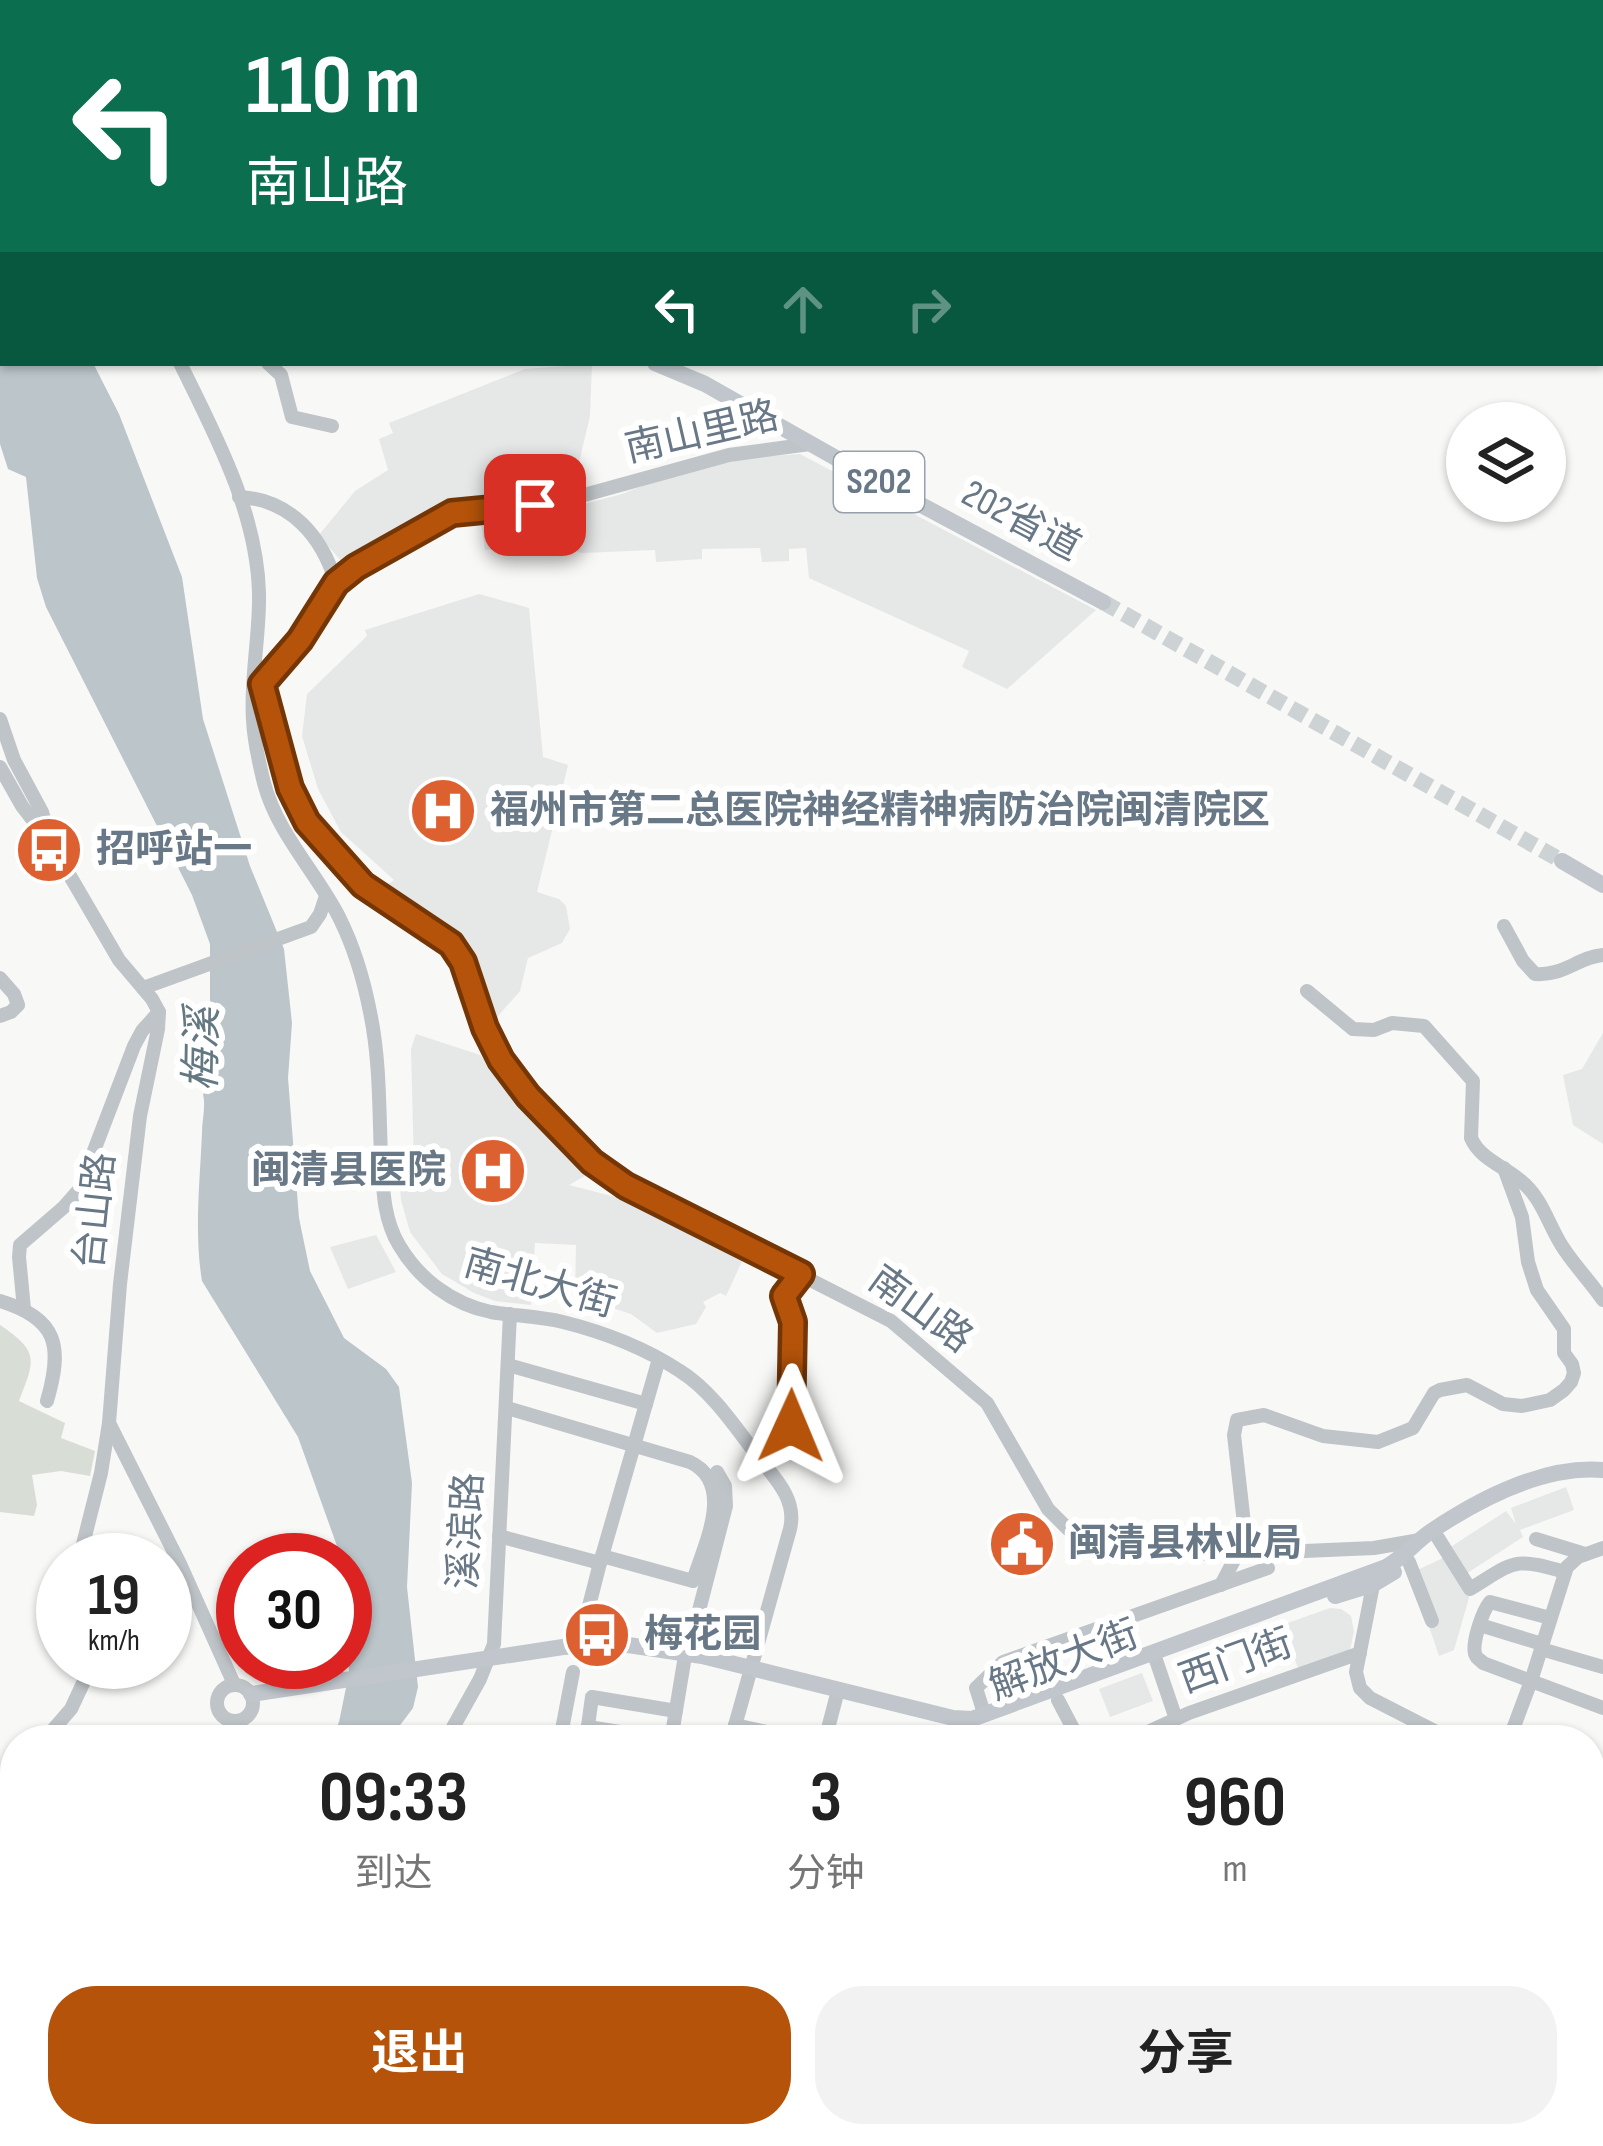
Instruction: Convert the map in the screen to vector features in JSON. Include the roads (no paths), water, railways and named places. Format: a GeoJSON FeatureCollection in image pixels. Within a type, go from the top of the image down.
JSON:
{"type":"FeatureCollection","features":[{"type":"Feature","properties":{"kind":"main road","name":"202省道"},"geometry":{"type":"LineString","coordinates":[[664,366],[694,378],[1103,602]]}},
{"type":"Feature","properties":{"kind":"main road"},"geometry":{"type":"LineString","coordinates":[[1562,860],[1603,885]]}},
{"type":"Feature","properties":{"kind":"main road","name":"解放大街"},"geometry":{"type":"LineString","coordinates":[[977,1725],[1375,1577],[1429,1539],[1537,1485],[1603,1474]]}},
{"type":"Feature","properties":{"kind":"main road","name":"解放大街"},"geometry":{"type":"LineString","coordinates":[[990,1725],[1375,1577],[1409,1562],[1429,1539]]}},
{"type":"Feature","properties":{"kind":"main road","name":"解放大街"},"geometry":{"type":"LineString","coordinates":[[252,1697],[580,1645],[628,1645],[951,1725]]}},
{"type":"Feature","properties":{"kind":"main road","name":"解放大街"},"geometry":{"type":"LineString","coordinates":[[487,1662],[609,1653],[686,1657]]}},
{"type":"Feature","properties":{"kind":"main road","name":"解放大街"},"geometry":{"type":"LineString","coordinates":[[751,1672],[949,1725]]}},
{"type":"Feature","properties":{"kind":"street"},"geometry":{"type":"LineString","coordinates":[[181,366],[239,497],[262,500],[294,515],[325,553],[336,583]]}},
{"type":"Feature","properties":{"kind":"street"},"geometry":{"type":"LineString","coordinates":[[273,366],[281,375],[292,417],[332,425]]}},
{"type":"Feature","properties":{"kind":"street","name":"南山里路"},"geometry":{"type":"LineString","coordinates":[[258,688],[300,640],[336,583],[452,513],[566,500],[729,455],[810,443]]}},
{"type":"Feature","properties":{"kind":"street","name":"南山路"},"geometry":{"type":"LineString","coordinates":[[239,497],[258,579],[258,688],[290,788],[307,822],[363,885],[451,944],[463,962],[501,1060],[528,1096],[592,1162],[626,1186],[886,1317],[981,1397],[1048,1509],[1099,1548],[1236,1554],[1374,1548],[1429,1539]]}},
{"type":"Feature","properties":{"kind":"street","name":"南北大街"},"geometry":{"type":"LineString","coordinates":[[258,688],[253,723],[269,800],[344,928],[372,1017],[383,1189],[395,1238],[442,1292],[474,1307],[582,1327],[688,1376],[780,1484],[790,1503],[792,1520],[735,1725]]}},
{"type":"Feature","properties":{"kind":"street"},"geometry":{"type":"LineString","coordinates":[[0,719],[52,845]]}},
{"type":"Feature","properties":{"kind":"street"},"geometry":{"type":"LineString","coordinates":[[0,766],[119,960],[159,1012],[134,1046],[79,1190],[20,1244],[24,1309]]}},
{"type":"Feature","properties":{"kind":"street"},"geometry":{"type":"LineString","coordinates":[[306,929],[320,914],[326,896]]}},
{"type":"Feature","properties":{"kind":"street"},"geometry":{"type":"LineString","coordinates":[[1504,926],[1535,974],[1564,971],[1603,955]]}},
{"type":"Feature","properties":{"kind":"street"},"geometry":{"type":"LineString","coordinates":[[143,988],[306,929],[344,928]]}},
{"type":"Feature","properties":{"kind":"street"},"geometry":{"type":"LineString","coordinates":[[0,978],[18,1005],[0,1016]]}},
{"type":"Feature","properties":{"kind":"street"},"geometry":{"type":"LineString","coordinates":[[1307,991],[1354,1029],[1375,1030],[1392,1023],[1430,1029],[1473,1081],[1473,1144],[1531,1190],[1563,1248],[1603,1300]]}},
{"type":"Feature","properties":{"kind":"street","name":"台山路"},"geometry":{"type":"LineString","coordinates":[[86,1533],[109,1423],[134,1162],[159,1012]]}},
{"type":"Feature","properties":{"kind":"street"},"geometry":{"type":"LineString","coordinates":[[1221,1585],[1245,1532],[1234,1435],[1237,1420],[1264,1415],[1324,1436],[1378,1442],[1413,1428],[1440,1390],[1466,1385],[1503,1404],[1522,1406],[1550,1400],[1571,1382],[1574,1373],[1564,1353],[1564,1329],[1537,1290],[1522,1217],[1504,1168]]}},
{"type":"Feature","properties":{"kind":"street"},"geometry":{"type":"LineString","coordinates":[[791,1426],[793,1322],[784,1296],[801,1274]]}},
{"type":"Feature","properties":{"kind":"street"},"geometry":{"type":"LineString","coordinates":[[0,1301],[24,1309],[44,1324],[53,1341],[53,1379],[47,1401]]}},
{"type":"Feature","properties":{"kind":"street","name":"溪滨路"},"geometry":{"type":"LineString","coordinates":[[458,1725],[494,1644],[510,1314]]}},
{"type":"Feature","properties":{"kind":"street"},"geometry":{"type":"LineString","coordinates":[[580,1645],[659,1359]]}},
{"type":"Feature","properties":{"kind":"street"},"geometry":{"type":"LineString","coordinates":[[508,1365],[646,1404]]}},
{"type":"Feature","properties":{"kind":"street"},"geometry":{"type":"LineString","coordinates":[[499,1536],[693,1580],[713,1513],[713,1490],[702,1468],[507,1408]]}},
{"type":"Feature","properties":{"kind":"street"},"geometry":{"type":"LineString","coordinates":[[109,1423],[216,1644]]}},
{"type":"Feature","properties":{"kind":"street"},"geometry":{"type":"LineString","coordinates":[[1603,1461],[1603,1474]]}},
{"type":"Feature","properties":{"kind":"street"},"geometry":{"type":"LineString","coordinates":[[674,1725],[686,1657],[726,1506],[725,1486],[717,1472]]}},
{"type":"Feature","properties":{"kind":"street"},"geometry":{"type":"LineString","coordinates":[[1429,1539],[1470,1589],[1517,1562],[1565,1572]]}},
{"type":"Feature","properties":{"kind":"street"},"geometry":{"type":"LineString","coordinates":[[1536,1539],[1585,1554]]}},
{"type":"Feature","properties":{"kind":"street"},"geometry":{"type":"LineString","coordinates":[[1374,1548],[1375,1577],[1357,1681],[1365,1694],[1424,1725]]}},
{"type":"Feature","properties":{"kind":"street"},"geometry":{"type":"LineString","coordinates":[[1515,1725],[1569,1563],[1603,1548]]}},
{"type":"Feature","properties":{"kind":"street"},"geometry":{"type":"LineString","coordinates":[[1409,1562],[1432,1621]]}},
{"type":"Feature","properties":{"kind":"street"},"geometry":{"type":"LineString","coordinates":[[982,1707],[976,1688],[1003,1662],[1268,1568]]}},
{"type":"Feature","properties":{"kind":"street"},"geometry":{"type":"LineString","coordinates":[[1550,1618],[1496,1602],[1486,1605],[1474,1651],[1478,1659],[1603,1708]]}},
{"type":"Feature","properties":{"kind":"street"},"geometry":{"type":"LineString","coordinates":[[1480,1624],[1603,1667]]}},
{"type":"Feature","properties":{"kind":"street","name":"西门街"},"geometry":{"type":"LineString","coordinates":[[1163,1725],[1360,1653]]}},
{"type":"Feature","properties":{"kind":"street"},"geometry":{"type":"LineString","coordinates":[[1156,1660],[1176,1719]]}},
{"type":"Feature","properties":{"kind":"street"},"geometry":{"type":"LineString","coordinates":[[563,1725],[573,1672]]}},
{"type":"Feature","properties":{"kind":"street"},"geometry":{"type":"LineString","coordinates":[[57,1725],[80,1689]]}},
{"type":"Feature","properties":{"kind":"street"},"geometry":{"type":"LineString","coordinates":[[225,1689],[217,1702],[229,1725]]}},
{"type":"Feature","properties":{"kind":"street"},"geometry":{"type":"LineString","coordinates":[[233,1725],[247,1716],[252,1697],[245,1689]]}},
{"type":"Feature","properties":{"kind":"street"},"geometry":{"type":"LineString","coordinates":[[588,1725],[592,1697],[676,1711]]}},
{"type":"Feature","properties":{"kind":"street"},"geometry":{"type":"LineString","coordinates":[[829,1725],[836,1698]]}},
{"type":"Feature","properties":{"kind":"street"},"geometry":{"type":"LineString","coordinates":[[1058,1700],[1071,1725]]}},
{"type":"Feature","properties":{"kind":"tunnel"},"geometry":{"type":"LineString","coordinates":[[1103,602],[1562,861]]}},
{"type":"Feature","properties":{"kind":"place","name":"福州市第二总医院神经精神病防治院闽清院区"},"geometry":{"type":"Point","coordinates":[443,811]}},
{"type":"Feature","properties":{"kind":"place","name":"招呼站一"},"geometry":{"type":"Point","coordinates":[49,850]}},
{"type":"Feature","properties":{"kind":"place","name":"闽清县医院"},"geometry":{"type":"Point","coordinates":[493,1171]}},
{"type":"Feature","properties":{"kind":"place","name":"闽清县林业局"},"geometry":{"type":"Point","coordinates":[1022,1544]}},
{"type":"Feature","properties":{"kind":"place","name":"梅花园"},"geometry":{"type":"Point","coordinates":[597,1635]}},
{"type":"Feature","properties":{"kind":"water label","name":"梅溪"},"geometry":{"type":"Point","coordinates":[203,1049]}}]}
